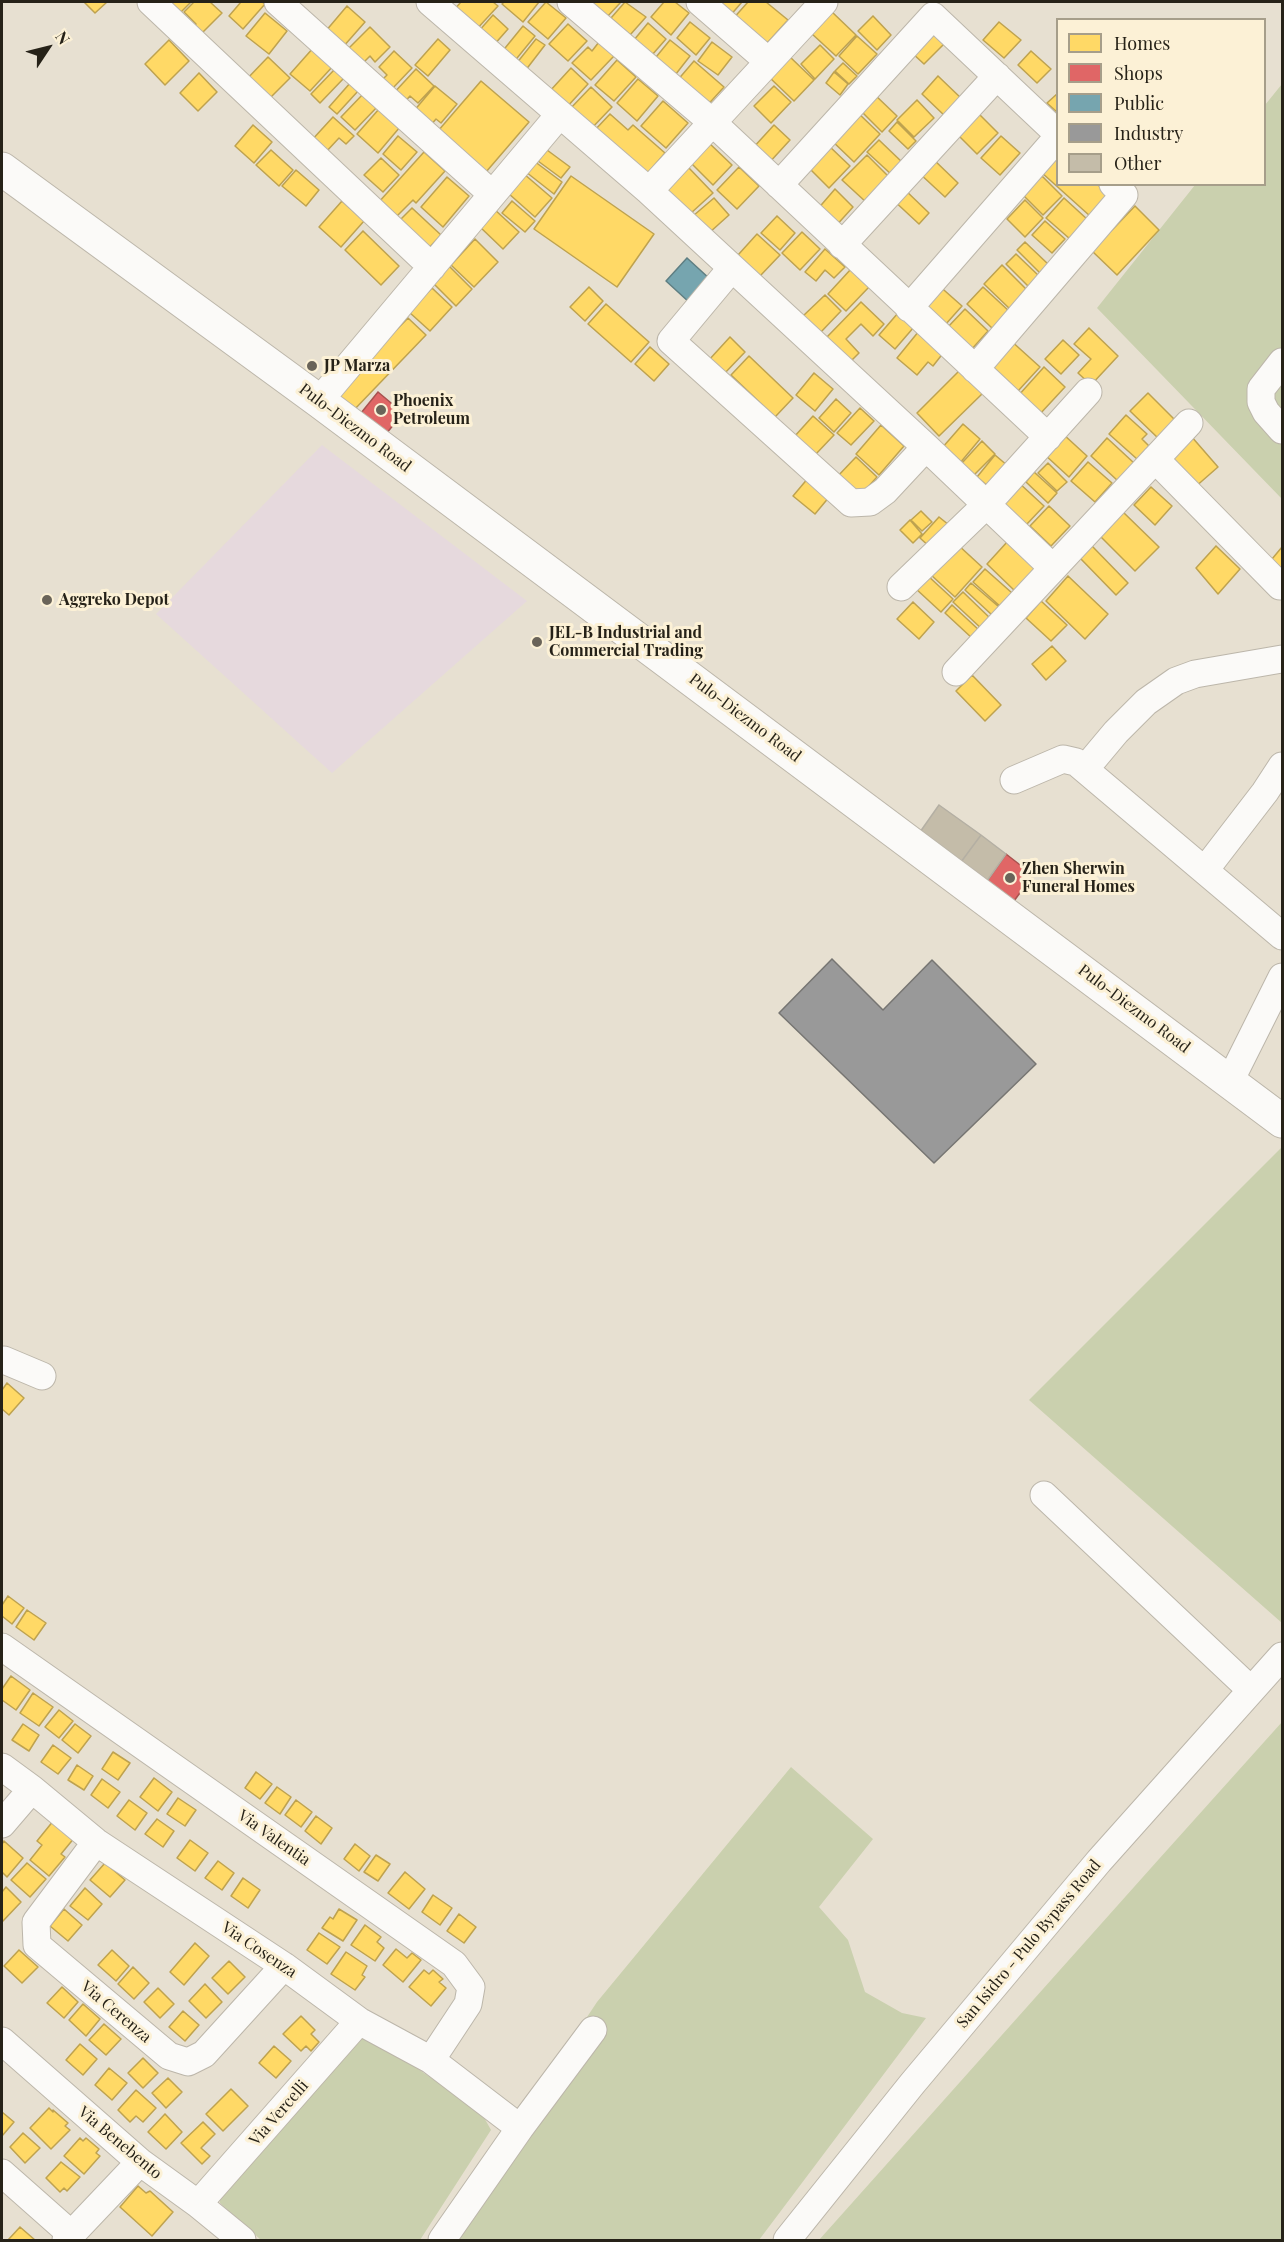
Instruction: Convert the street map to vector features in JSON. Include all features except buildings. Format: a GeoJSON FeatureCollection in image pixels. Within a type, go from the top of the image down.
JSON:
{"type":"FeatureCollection","features":[{"type":"Feature","properties":{"kind":"main road","name":"Pulo-Diezmo Road"},"geometry":{"type":"LineString","coordinates":[[2,169],[320,401],[1282,1121]]}},
{"type":"Feature","properties":{"kind":"street"},"geometry":{"type":"LineString","coordinates":[[151,2],[432,267]]}},
{"type":"Feature","properties":{"kind":"street"},"geometry":{"type":"LineString","coordinates":[[278,2],[492,194]]}},
{"type":"Feature","properties":{"kind":"street"},"geometry":{"type":"LineString","coordinates":[[430,2],[649,191],[926,447],[1053,568]]}},
{"type":"Feature","properties":{"kind":"street"},"geometry":{"type":"LineString","coordinates":[[571,2],[712,122],[1048,437]]}},
{"type":"Feature","properties":{"kind":"street"},"geometry":{"type":"LineString","coordinates":[[700,2],[768,61]]}},
{"type":"Feature","properties":{"kind":"street"},"geometry":{"type":"LineString","coordinates":[[649,191],[824,2]]}},
{"type":"Feature","properties":{"kind":"street"},"geometry":{"type":"LineString","coordinates":[[779,185],[933,16],[1056,133]]}},
{"type":"Feature","properties":{"kind":"street"},"geometry":{"type":"LineString","coordinates":[[842,244],[997,76]]}},
{"type":"Feature","properties":{"kind":"street"},"geometry":{"type":"LineString","coordinates":[[320,401],[560,114]]}},
{"type":"Feature","properties":{"kind":"street"},"geometry":{"type":"LineString","coordinates":[[909,308],[1056,137]]}},
{"type":"Feature","properties":{"kind":"street"},"geometry":{"type":"LineString","coordinates":[[975,369],[1124,195],[1115,186]]}},
{"type":"Feature","properties":{"kind":"street"},"geometry":{"type":"LineString","coordinates":[[731,269],[670,341],[851,503],[870,502],[885,491],[926,447]]}},
{"type":"Feature","properties":{"kind":"street"},"geometry":{"type":"LineString","coordinates":[[1282,362],[1261,389],[1261,402],[1266,412],[1282,430]]}},
{"type":"Feature","properties":{"kind":"street"},"geometry":{"type":"LineString","coordinates":[[901,586],[986,505],[1088,392]]}},
{"type":"Feature","properties":{"kind":"street"},"geometry":{"type":"LineString","coordinates":[[956,672],[1189,423]]}},
{"type":"Feature","properties":{"kind":"street"},"geometry":{"type":"LineString","coordinates":[[1155,459],[1280,586]]}},
{"type":"Feature","properties":{"kind":"street"},"geometry":{"type":"LineString","coordinates":[[1085,769],[1116,732],[1146,702],[1176,681],[1195,674],[1282,659]]}},
{"type":"Feature","properties":{"kind":"street"},"geometry":{"type":"LineString","coordinates":[[1014,780],[1063,759],[1070,760],[1085,769],[1282,936]]}},
{"type":"Feature","properties":{"kind":"street"},"geometry":{"type":"LineString","coordinates":[[1204,870],[1265,792],[1282,765]]}},
{"type":"Feature","properties":{"kind":"street"},"geometry":{"type":"LineString","coordinates":[[1230,1081],[1282,977]]}},
{"type":"Feature","properties":{"kind":"street"},"geometry":{"type":"LineString","coordinates":[[2,1361],[42,1376]]}},
{"type":"Feature","properties":{"kind":"street"},"geometry":{"type":"LineString","coordinates":[[1044,1495],[1251,1690]]}},
{"type":"Feature","properties":{"kind":"street","name":"Via Valentia"},"geometry":{"type":"LineString","coordinates":[[2,1647],[454,1964],[471,1987],[468,2004],[431,2060]]}},
{"type":"Feature","properties":{"kind":"street","name":"San Isidro - Pulo Bypass Road"},"geometry":{"type":"LineString","coordinates":[[786,2241],[912,2084],[1084,1878],[1282,1656]]}},
{"type":"Feature","properties":{"kind":"street","name":"Via Cosenza"},"geometry":{"type":"LineString","coordinates":[[2,1767],[96,1842],[284,1966],[359,2021],[431,2060],[520,2128]]}},
{"type":"Feature","properties":{"kind":"street"},"geometry":{"type":"LineString","coordinates":[[2,1824],[32,1789]]}},
{"type":"Feature","properties":{"kind":"street","name":"Via Cerenza"},"geometry":{"type":"LineString","coordinates":[[96,1842],[36,1922],[37,1945],[169,2056],[188,2062],[204,2054],[284,1966]]}},
{"type":"Feature","properties":{"kind":"street","name":"Via Vercelli"},"geometry":{"type":"LineString","coordinates":[[198,2204],[359,2021]]}},
{"type":"Feature","properties":{"kind":"street"},"geometry":{"type":"LineString","coordinates":[[442,2241],[520,2128],[593,2030]]}},
{"type":"Feature","properties":{"kind":"street","name":"Via Benebento"},"geometry":{"type":"LineString","coordinates":[[2,2041],[140,2162],[198,2204],[242,2241]]}},
{"type":"Feature","properties":{"kind":"street"},"geometry":{"type":"LineString","coordinates":[[2,2173],[68,2237],[140,2162]]}},
{"type":"Feature","properties":{"kind":"shaded area"},"geometry":{"type":"Polygon","coordinates":[[[322,445],[527,601],[332,773],[156,614],[322,445]]]}},
{"type":"Feature","properties":{"kind":"green space"},"geometry":{"type":"Polygon","coordinates":[[[1282,84],[1282,499],[1097,308],[1194,186],[1266,186],[1266,104],[1282,84]]]}},
{"type":"Feature","properties":{"kind":"green space"},"geometry":{"type":"Polygon","coordinates":[[[1282,1147],[1282,1623],[1029,1400],[1282,1147]]]}},
{"type":"Feature","properties":{"kind":"green space"},"geometry":{"type":"Polygon","coordinates":[[[1282,1722],[1282,2240],[819,2240],[1159,1859],[1282,1722]]]}},
{"type":"Feature","properties":{"kind":"green space"},"geometry":{"type":"Polygon","coordinates":[[[791,1767],[873,1839],[819,1907],[848,1940],[865,1992],[902,2013],[926,2018],[759,2240],[439,2240],[597,2002],[791,1767]]]}},
{"type":"Feature","properties":{"kind":"green space"},"geometry":{"type":"Polygon","coordinates":[[[361,2030],[481,2112],[491,2130],[420,2240],[261,2240],[220,2203],[220,2190],[361,2030]]]}},
{"type":"Feature","properties":{"kind":"place","name":"JP Marza"},"geometry":{"type":"Point","coordinates":[312,366]}},
{"type":"Feature","properties":{"kind":"place","name":"Phoenix Petroleum"},"geometry":{"type":"Point","coordinates":[381,410]}},
{"type":"Feature","properties":{"kind":"place","name":"Aggreko Depot"},"geometry":{"type":"Point","coordinates":[47,600]}},
{"type":"Feature","properties":{"kind":"place","name":"JEL-B Industrial and Commercial Trading"},"geometry":{"type":"Point","coordinates":[537,642]}},
{"type":"Feature","properties":{"kind":"place","name":"Zhen Sherwin Funeral Homes"},"geometry":{"type":"Point","coordinates":[1010,878]}}]}
